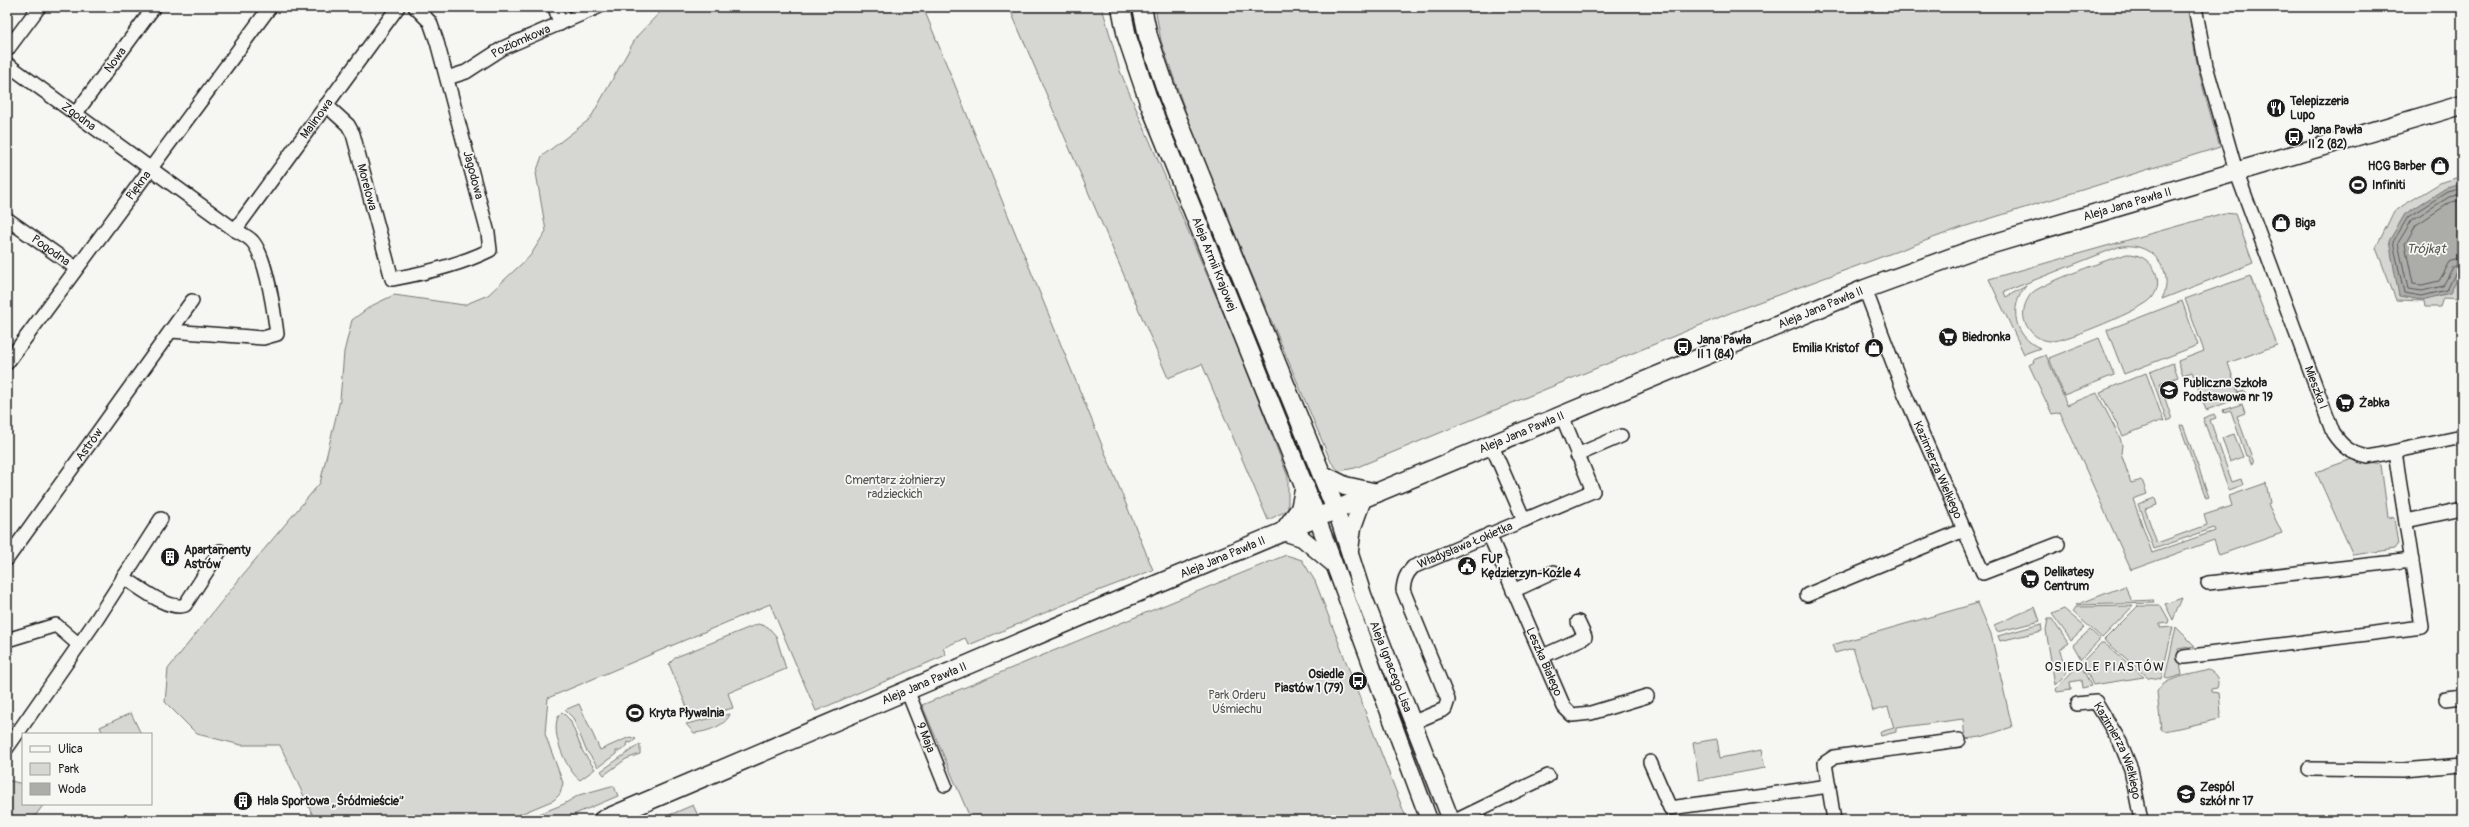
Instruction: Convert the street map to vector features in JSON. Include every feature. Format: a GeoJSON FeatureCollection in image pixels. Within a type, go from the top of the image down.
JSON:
{"type":"FeatureCollection","features":[{"type":"Feature","properties":{"kind":"main road","name":"Aleja Armii Krajowej"},"geometry":{"type":"LineString","coordinates":[[1121,7],[1127,37],[1149,102],[1317,518]]}},
{"type":"Feature","properties":{"kind":"main road","name":"Aleja Armii Krajowej"},"geometry":{"type":"LineString","coordinates":[[1142,7],[1148,36],[1169,98],[1336,510]]}},
{"type":"Feature","properties":{"kind":"main road","name":"Aleja Jana Pawła II"},"geometry":{"type":"LineString","coordinates":[[603,820],[1283,532],[1865,290],[1972,250],[2462,105]]}},
{"type":"Feature","properties":{"kind":"main road"},"geometry":{"type":"LineString","coordinates":[[1323,475],[1344,486],[1370,496]]}},
{"type":"Feature","properties":{"kind":"main road"},"geometry":{"type":"LineString","coordinates":[[1283,532],[1300,509],[1305,486]]}},
{"type":"Feature","properties":{"kind":"street"},"geometry":{"type":"LineString","coordinates":[[7,50],[39,7]]}},
{"type":"Feature","properties":{"kind":"street","name":"Nowa"},"geometry":{"type":"LineString","coordinates":[[76,113],[154,7]]}},
{"type":"Feature","properties":{"kind":"street","name":"Piękna"},"geometry":{"type":"LineString","coordinates":[[7,363],[270,7]]}},
{"type":"Feature","properties":{"kind":"street","name":"Malinowa"},"geometry":{"type":"LineString","coordinates":[[235,230],[398,7]]}},
{"type":"Feature","properties":{"kind":"street","name":"Jagodowa"},"geometry":{"type":"LineString","coordinates":[[392,279],[466,260],[490,250],[488,233],[447,78],[430,22],[415,7]]}},
{"type":"Feature","properties":{"kind":"street"},"geometry":{"type":"LineString","coordinates":[[555,7],[560,24]]}},
{"type":"Feature","properties":{"kind":"street","name":"Poziomkowa"},"geometry":{"type":"LineString","coordinates":[[447,78],[470,69],[503,48],[598,7]]}},
{"type":"Feature","properties":{"kind":"street","name":"Mieszka I"},"geometry":{"type":"LineString","coordinates":[[2196,7],[2206,66],[2236,172],[2333,433],[2341,446],[2353,454],[2368,457],[2462,437]]}},
{"type":"Feature","properties":{"kind":"street","name":"Zgodna"},"geometry":{"type":"LineString","coordinates":[[7,64],[76,113],[150,169]]}},
{"type":"Feature","properties":{"kind":"street","name":"Morelowa"},"geometry":{"type":"LineString","coordinates":[[326,105],[348,124],[353,134],[392,279]]}},
{"type":"Feature","properties":{"kind":"street"},"geometry":{"type":"LineString","coordinates":[[150,169],[252,241],[259,255],[273,304],[277,334],[263,338],[171,331]]}},
{"type":"Feature","properties":{"kind":"street","name":"Pogodna"},"geometry":{"type":"LineString","coordinates":[[7,219],[76,268]]}},
{"type":"Feature","properties":{"kind":"street","name":"Kazimierza Wielkiego"},"geometry":{"type":"LineString","coordinates":[[1865,290],[1904,392],[1983,573],[2058,544]]}},
{"type":"Feature","properties":{"kind":"street","name":"Astrów"},"geometry":{"type":"LineString","coordinates":[[7,558],[192,302]]}},
{"type":"Feature","properties":{"kind":"street","name":"Władysława Łokietka"},"geometry":{"type":"LineString","coordinates":[[1414,722],[1445,709],[1448,700],[1403,590],[1404,582],[1413,567],[1593,491],[1562,416]]}},
{"type":"Feature","properties":{"kind":"street"},"geometry":{"type":"LineString","coordinates":[[1577,455],[1621,436]]}},
{"type":"Feature","properties":{"kind":"street"},"geometry":{"type":"LineString","coordinates":[[1492,446],[1524,520]]}},
{"type":"Feature","properties":{"kind":"street"},"geometry":{"type":"LineString","coordinates":[[2184,657],[2422,627],[2395,452]]}},
{"type":"Feature","properties":{"kind":"street"},"geometry":{"type":"LineString","coordinates":[[1349,553],[1353,527],[1370,496]]}},
{"type":"Feature","properties":{"kind":"street"},"geometry":{"type":"LineString","coordinates":[[2406,521],[2462,509]]}},
{"type":"Feature","properties":{"kind":"street","name":"Aleja Ignacego Lisa"},"geometry":{"type":"LineString","coordinates":[[1336,510],[1363,595],[1414,722],[1451,820]]}},
{"type":"Feature","properties":{"kind":"street","name":"Aleja Ignacego Lisa"},"geometry":{"type":"LineString","coordinates":[[1317,518],[1429,820]]}},
{"type":"Feature","properties":{"kind":"street"},"geometry":{"type":"LineString","coordinates":[[7,748],[123,578],[161,519]]}},
{"type":"Feature","properties":{"kind":"street"},"geometry":{"type":"LineString","coordinates":[[1807,595],[1964,530]]}},
{"type":"Feature","properties":{"kind":"street"},"geometry":{"type":"LineString","coordinates":[[1283,532],[1302,538],[1334,564]]}},
{"type":"Feature","properties":{"kind":"street","name":"Leszka Białego"},"geometry":{"type":"LineString","coordinates":[[1489,534],[1564,706],[1572,715],[1591,714],[1647,696]]}},
{"type":"Feature","properties":{"kind":"street"},"geometry":{"type":"LineString","coordinates":[[123,578],[168,605],[180,607],[185,606],[220,551]]}},
{"type":"Feature","properties":{"kind":"street"},"geometry":{"type":"LineString","coordinates":[[2208,583],[2412,560]]}},
{"type":"Feature","properties":{"kind":"street"},"geometry":{"type":"LineString","coordinates":[[1513,591],[1554,572]]}},
{"type":"Feature","properties":{"kind":"street"},"geometry":{"type":"LineString","coordinates":[[1543,656],[1585,637],[1578,622]]}},
{"type":"Feature","properties":{"kind":"street"},"geometry":{"type":"LineString","coordinates":[[7,640],[56,625],[78,644]]}},
{"type":"Feature","properties":{"kind":"street","name":"9 Maja"},"geometry":{"type":"LineString","coordinates":[[908,690],[945,785]]}},
{"type":"Feature","properties":{"kind":"street"},"geometry":{"type":"LineString","coordinates":[[2446,699],[2462,697]]}},
{"type":"Feature","properties":{"kind":"street","name":"Kazimierza Wielkiego"},"geometry":{"type":"LineString","coordinates":[[2077,704],[2096,702],[2120,742],[2131,770],[2141,820]]}},
{"type":"Feature","properties":{"kind":"street"},"geometry":{"type":"LineString","coordinates":[[1834,820],[1825,763],[1834,757],[1959,740]]}},
{"type":"Feature","properties":{"kind":"street"},"geometry":{"type":"LineString","coordinates":[[1650,762],[1670,808],[1829,786]]}},
{"type":"Feature","properties":{"kind":"street"},"geometry":{"type":"LineString","coordinates":[[2309,770],[2403,770],[2462,765]]}},
{"type":"Feature","properties":{"kind":"street"},"geometry":{"type":"LineString","coordinates":[[1456,820],[1548,776]]}},
{"type":"Feature","properties":{"kind":"green space","name":"Cmentarz żołnierzy radzieckich"},"geometry":{"type":"Polygon","coordinates":[[[665,7],[923,7],[1153,570],[1082,597],[969,645],[965,638],[943,648],[946,655],[816,711],[770,604],[548,698],[545,734],[563,783],[560,794],[554,800],[506,820],[315,820],[280,745],[241,745],[197,734],[165,702],[168,669],[245,572],[320,483],[340,400],[344,352],[352,320],[371,306],[394,295],[464,305],[488,295],[530,256],[546,231],[536,173],[542,156],[590,119],[637,36],[665,7]]]}},
{"type":"Feature","properties":{"kind":"green space"},"geometry":{"type":"Polygon","coordinates":[[[1009,7],[1102,7],[1120,71],[1239,350],[1288,477],[1288,510],[1268,520],[1202,364],[1168,378],[1009,7]]]}},
{"type":"Feature","properties":{"kind":"green space"},"geometry":{"type":"Polygon","coordinates":[[[1155,7],[2190,7],[2193,43],[2205,95],[2220,147],[1963,227],[1737,310],[1355,468],[1339,471],[1331,462],[1196,142],[1161,41],[1155,7]]]}},
{"type":"Feature","properties":{"kind":"green space","name":"Trójkąt"},"geometry":{"type":"Polygon","coordinates":[[[2462,176],[2462,299],[2443,298],[2440,307],[2425,307],[2424,301],[2396,300],[2376,248],[2394,211],[2440,183],[2462,176]]]}},
{"type":"Feature","properties":{"kind":"green space"},"geometry":{"type":"Polygon","coordinates":[[[2224,213],[2235,214],[2253,263],[2162,299],[2166,288],[2166,277],[2163,267],[2150,252],[2129,246],[2118,247],[2004,292],[2006,297],[2026,286],[2020,294],[2017,303],[2016,321],[2024,337],[2040,348],[2024,354],[1989,279],[2224,213]]]}},
{"type":"Feature","properties":{"kind":"green space"},"geometry":{"type":"Polygon","coordinates":[[[2127,254],[2135,255],[2149,262],[2157,275],[2158,283],[2156,291],[2152,298],[2146,303],[2104,324],[2060,340],[2045,340],[2039,338],[2031,332],[2024,320],[2024,311],[2026,301],[2032,293],[2062,277],[2127,254]]]}},
{"type":"Feature","properties":{"kind":"green space"},"geometry":{"type":"Polygon","coordinates":[[[2250,276],[2277,345],[2228,363],[2238,393],[2244,391],[2246,396],[2206,410],[2192,372],[2183,375],[2178,361],[2204,351],[2185,299],[2250,276]]]}},
{"type":"Feature","properties":{"kind":"green space"},"geometry":{"type":"Polygon","coordinates":[[[2182,301],[2198,345],[2124,374],[2107,330],[2182,301]]]}},
{"type":"Feature","properties":{"kind":"green space"},"geometry":{"type":"Polygon","coordinates":[[[2099,338],[2114,375],[2064,395],[2049,358],[2099,338]]]}},
{"type":"Feature","properties":{"kind":"green space"},"geometry":{"type":"Polygon","coordinates":[[[2046,355],[2067,405],[2097,393],[2120,438],[2122,445],[2121,453],[2131,483],[2142,480],[2147,494],[2133,499],[2152,553],[2215,531],[2214,528],[2154,549],[2138,504],[2155,498],[2157,505],[2145,509],[2157,543],[2207,525],[2204,515],[2232,506],[2229,496],[2266,483],[2270,503],[2268,504],[2282,533],[2219,555],[2214,540],[2131,570],[2060,412],[2052,414],[2029,365],[2034,362],[2033,360],[2046,355]]]}},
{"type":"Feature","properties":{"kind":"green space"},"geometry":{"type":"Polygon","coordinates":[[[2173,363],[2178,377],[2160,384],[2172,419],[2167,421],[2150,372],[2173,363]]]}},
{"type":"Feature","properties":{"kind":"green space"},"geometry":{"type":"Polygon","coordinates":[[[2146,373],[2164,422],[2160,421],[2123,436],[2100,392],[2146,373]]]}},
{"type":"Feature","properties":{"kind":"green space"},"geometry":{"type":"Polygon","coordinates":[[[2242,404],[2245,413],[2237,416],[2254,463],[2251,464],[2248,456],[2246,456],[2231,411],[2224,413],[2223,410],[2242,404]]]}},
{"type":"Feature","properties":{"kind":"green space"},"geometry":{"type":"Polygon","coordinates":[[[2214,414],[2216,418],[2210,420],[2232,482],[2241,479],[2243,485],[2229,490],[2203,418],[2214,414]]]}},
{"type":"Feature","properties":{"kind":"green space"},"geometry":{"type":"Polygon","coordinates":[[[2183,425],[2209,497],[2206,498],[2180,426],[2183,425]]]}},
{"type":"Feature","properties":{"kind":"green space"},"geometry":{"type":"Polygon","coordinates":[[[2234,434],[2243,457],[2230,462],[2222,438],[2234,434]]]}},
{"type":"Feature","properties":{"kind":"green space"},"geometry":{"type":"Polygon","coordinates":[[[2352,459],[2381,465],[2388,517],[2394,518],[2398,545],[2395,549],[2353,555],[2316,472],[2352,459]]]}},
{"type":"Feature","properties":{"kind":"green space"},"geometry":{"type":"Polygon","coordinates":[[[1334,534],[1338,553],[1368,636],[1390,677],[1417,749],[1410,751],[1331,535],[1334,534]]]}},
{"type":"Feature","properties":{"kind":"green space","name":"Park Orderu Uśmiechu"},"geometry":{"type":"Polygon","coordinates":[[[1286,555],[1302,560],[1315,581],[1407,820],[971,820],[922,705],[1286,555]]]}},
{"type":"Feature","properties":{"kind":"green space"},"geometry":{"type":"Polygon","coordinates":[[[2125,586],[2132,601],[2154,600],[2155,603],[2076,605],[2125,586]]]}},
{"type":"Feature","properties":{"kind":"green space"},"geometry":{"type":"Polygon","coordinates":[[[2182,598],[2173,620],[2165,604],[2182,598]]]}},
{"type":"Feature","properties":{"kind":"green space"},"geometry":{"type":"Polygon","coordinates":[[[1978,603],[1991,634],[2012,727],[1981,737],[1965,739],[1963,719],[1896,728],[1896,732],[1881,736],[1880,732],[1894,728],[1888,707],[1873,711],[1853,648],[1835,653],[1832,645],[1978,603]]]}},
{"type":"Feature","properties":{"kind":"green space"},"geometry":{"type":"Polygon","coordinates":[[[2133,606],[2102,638],[2073,612],[2076,607],[2133,606]]]}},
{"type":"Feature","properties":{"kind":"green space"},"geometry":{"type":"Polygon","coordinates":[[[2138,606],[2161,606],[2169,620],[2168,623],[2160,624],[2160,628],[2173,627],[2161,679],[2148,677],[2104,640],[2138,606]]]}},
{"type":"Feature","properties":{"kind":"green space"},"geometry":{"type":"Polygon","coordinates":[[[2035,607],[2040,621],[1997,632],[1994,625],[2035,607]]]}},
{"type":"Feature","properties":{"kind":"green space"},"geometry":{"type":"Polygon","coordinates":[[[2064,609],[2085,627],[2071,640],[2052,614],[2064,609]]]}},
{"type":"Feature","properties":{"kind":"green space"},"geometry":{"type":"Polygon","coordinates":[[[2048,619],[2052,619],[2068,643],[2060,650],[2066,674],[2055,685],[2046,630],[2048,619]]]}},
{"type":"Feature","properties":{"kind":"green space"},"geometry":{"type":"Polygon","coordinates":[[[758,624],[768,627],[776,636],[786,669],[728,693],[733,708],[711,714],[708,712],[706,715],[697,716],[694,714],[685,718],[689,712],[669,664],[676,657],[758,624]]]}},
{"type":"Feature","properties":{"kind":"green space"},"geometry":{"type":"Polygon","coordinates":[[[2041,624],[2042,631],[2000,641],[1998,636],[2041,624]]]}},
{"type":"Feature","properties":{"kind":"green space"},"geometry":{"type":"Polygon","coordinates":[[[2176,627],[2195,646],[2178,649],[2182,675],[2168,679],[2165,678],[2176,627]]]}},
{"type":"Feature","properties":{"kind":"green space"},"geometry":{"type":"Polygon","coordinates":[[[2090,630],[2100,639],[2081,659],[2073,645],[2090,630]]]}},
{"type":"Feature","properties":{"kind":"green space"},"geometry":{"type":"Polygon","coordinates":[[[2101,643],[2104,643],[2144,677],[2093,685],[2082,662],[2101,643]]]}},
{"type":"Feature","properties":{"kind":"green space"},"geometry":{"type":"Polygon","coordinates":[[[2080,663],[2091,686],[2082,688],[2081,680],[2070,682],[2071,690],[2057,692],[2056,689],[2080,663]]]}},
{"type":"Feature","properties":{"kind":"green space"},"geometry":{"type":"Polygon","coordinates":[[[2208,670],[2215,675],[2218,680],[2217,688],[2211,689],[2211,692],[2219,693],[2221,713],[2220,719],[2165,731],[2161,729],[2157,692],[2160,687],[2165,683],[2179,677],[2208,670]]]}},
{"type":"Feature","properties":{"kind":"green space"},"geometry":{"type":"Polygon","coordinates":[[[579,704],[600,750],[630,737],[636,739],[631,743],[628,742],[627,746],[620,751],[616,751],[616,754],[598,767],[586,750],[573,718],[565,710],[579,704]]]}},
{"type":"Feature","properties":{"kind":"green space"},"geometry":{"type":"Polygon","coordinates":[[[562,712],[570,720],[583,752],[595,769],[580,780],[569,767],[564,758],[557,736],[556,726],[558,718],[562,712]]]}},
{"type":"Feature","properties":{"kind":"green space"},"geometry":{"type":"Polygon","coordinates":[[[131,713],[141,733],[103,733],[100,727],[131,713]]]}},
{"type":"Feature","properties":{"kind":"green space"},"geometry":{"type":"Polygon","coordinates":[[[730,714],[728,718],[720,725],[704,731],[694,733],[686,724],[730,714]]]}},
{"type":"Feature","properties":{"kind":"green space"},"geometry":{"type":"Polygon","coordinates":[[[1717,739],[1720,758],[1761,750],[1765,768],[1699,780],[1693,743],[1717,739]]]}},
{"type":"Feature","properties":{"kind":"green space"},"geometry":{"type":"Polygon","coordinates":[[[640,744],[640,754],[626,759],[604,775],[601,771],[640,744]]]}},
{"type":"Feature","properties":{"kind":"green space"},"geometry":{"type":"Polygon","coordinates":[[[1420,755],[1436,803],[1435,804],[1430,803],[1412,758],[1420,755]]]}},
{"type":"Feature","properties":{"kind":"green space"},"geometry":{"type":"Polygon","coordinates":[[[7,780],[22,784],[22,805],[43,805],[32,820],[7,820],[7,780]]]}},
{"type":"Feature","properties":{"kind":"green space"},"geometry":{"type":"Polygon","coordinates":[[[614,786],[618,796],[561,820],[524,820],[564,804],[579,795],[614,786]]]}},
{"type":"Feature","properties":{"kind":"green space"},"geometry":{"type":"Polygon","coordinates":[[[693,805],[700,820],[658,820],[693,805]]]}},
{"type":"Feature","properties":{"kind":"water","name":"Trójkąt"},"geometry":{"type":"Polygon","coordinates":[[[2462,184],[2462,271],[2450,293],[2422,300],[2399,296],[2389,241],[2405,214],[2446,188],[2462,184]]]}},
{"type":"Feature","properties":{"kind":"place","name":"Telepizzeria Lupo"},"geometry":{"type":"Point","coordinates":[2276,108]}},
{"type":"Feature","properties":{"kind":"place","name":"Jana Pawła II 2 (82)"},"geometry":{"type":"Point","coordinates":[2294,137]}},
{"type":"Feature","properties":{"kind":"place","name":"HCG Barber"},"geometry":{"type":"Point","coordinates":[2440,166]}},
{"type":"Feature","properties":{"kind":"place","name":"Infiniti"},"geometry":{"type":"Point","coordinates":[2358,185]}},
{"type":"Feature","properties":{"kind":"place","name":"Biga"},"geometry":{"type":"Point","coordinates":[2281,223]}},
{"type":"Feature","properties":{"kind":"place","name":"Biedronka"},"geometry":{"type":"Point","coordinates":[1948,337]}},
{"type":"Feature","properties":{"kind":"place","name":"Jana Pawła II 1 (84)"},"geometry":{"type":"Point","coordinates":[1683,347]}},
{"type":"Feature","properties":{"kind":"place","name":"Emilia Kristof"},"geometry":{"type":"Point","coordinates":[1874,348]}},
{"type":"Feature","properties":{"kind":"place","name":"Publiczna Szkoła Podstawowa nr 19"},"geometry":{"type":"Point","coordinates":[2169,390]}},
{"type":"Feature","properties":{"kind":"place","name":"Żabka"},"geometry":{"type":"Point","coordinates":[2345,403]}},
{"type":"Feature","properties":{"kind":"place","name":"Apartamenty Astrów"},"geometry":{"type":"Point","coordinates":[170,557]}},
{"type":"Feature","properties":{"kind":"place","name":"FUP Kędzierzyn-Koźle 4"},"geometry":{"type":"Point","coordinates":[1467,566]}},
{"type":"Feature","properties":{"kind":"place","name":"Delikatesy Centrum"},"geometry":{"type":"Point","coordinates":[2030,579]}},
{"type":"Feature","properties":{"kind":"place","name":"Osiedle Piastów 1 (79)"},"geometry":{"type":"Point","coordinates":[1358,681]}},
{"type":"Feature","properties":{"kind":"place","name":"Kryta Pływalnia"},"geometry":{"type":"Point","coordinates":[635,713]}},
{"type":"Feature","properties":{"kind":"place","name":"Zespól szkół nr 17"},"geometry":{"type":"Point","coordinates":[2186,794]}},
{"type":"Feature","properties":{"kind":"place","name":"Hala Sportowa „Śródmieście”"},"geometry":{"type":"Point","coordinates":[243,801]}},
{"type":"Feature","properties":{"kind":"district","name":"OSIEDLE PIASTÓW"},"geometry":{"type":"Point","coordinates":[2105,667]}}]}
